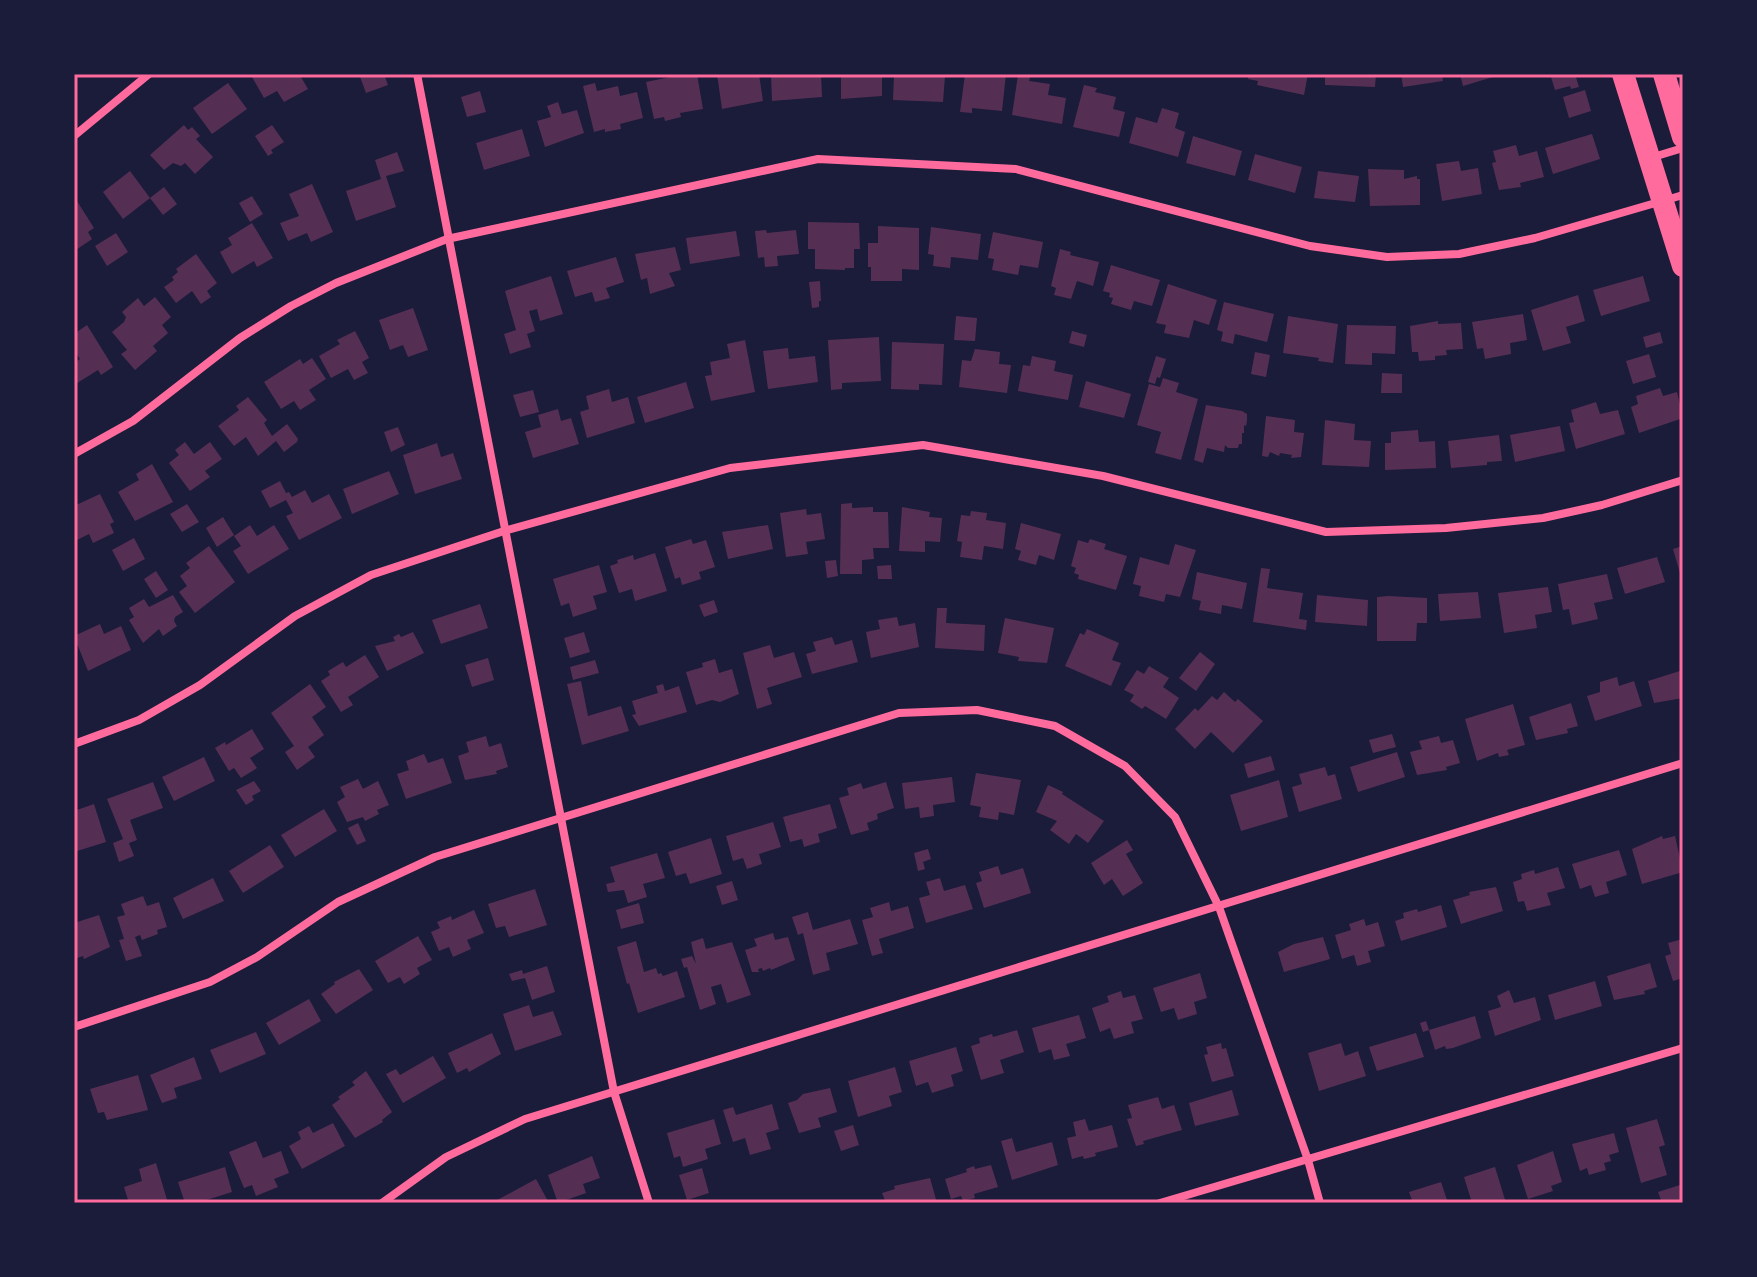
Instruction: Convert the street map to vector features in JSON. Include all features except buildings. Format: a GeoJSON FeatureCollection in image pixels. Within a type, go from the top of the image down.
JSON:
{"type":"FeatureCollection","features":[{"type":"Feature","properties":{"kind":"highway"},"geometry":{"type":"LineString","coordinates":[[1623,74],[1649,158],[1673,198],[1683,266]]}},
{"type":"Feature","properties":{"kind":"highway"},"geometry":{"type":"LineString","coordinates":[[1664,74],[1683,137]]}},
{"type":"Feature","properties":{"kind":"street"},"geometry":{"type":"LineString","coordinates":[[74,136],[149,74]]}},
{"type":"Feature","properties":{"kind":"street"},"geometry":{"type":"LineString","coordinates":[[417,74],[614,1092],[649,1203]]}},
{"type":"Feature","properties":{"kind":"street"},"geometry":{"type":"LineString","coordinates":[[1649,158],[1683,148]]}},
{"type":"Feature","properties":{"kind":"street"},"geometry":{"type":"LineString","coordinates":[[74,454],[133,421],[240,338],[291,306],[336,283],[447,239],[818,159],[1016,169],[1310,246],[1387,257],[1474,251],[1535,238],[1673,198]]}},
{"type":"Feature","properties":{"kind":"street"},"geometry":{"type":"LineString","coordinates":[[74,744],[139,720],[200,685],[295,616],[371,575],[504,531],[730,468],[923,445],[1103,476],[1326,532],[1446,528],[1543,518],[1602,505],[1683,480]]}},
{"type":"Feature","properties":{"kind":"street"},"geometry":{"type":"LineString","coordinates":[[74,1027],[210,982],[257,957],[338,902],[435,857],[899,713],[977,710],[1055,726],[1125,766],[1175,817],[1219,907],[1308,1160],[1320,1203]]}},
{"type":"Feature","properties":{"kind":"street"},"geometry":{"type":"LineString","coordinates":[[382,1203],[446,1157],[525,1119],[1683,763]]}},
{"type":"Feature","properties":{"kind":"street"},"geometry":{"type":"LineString","coordinates":[[1160,1203],[1683,1048]]}}]}
